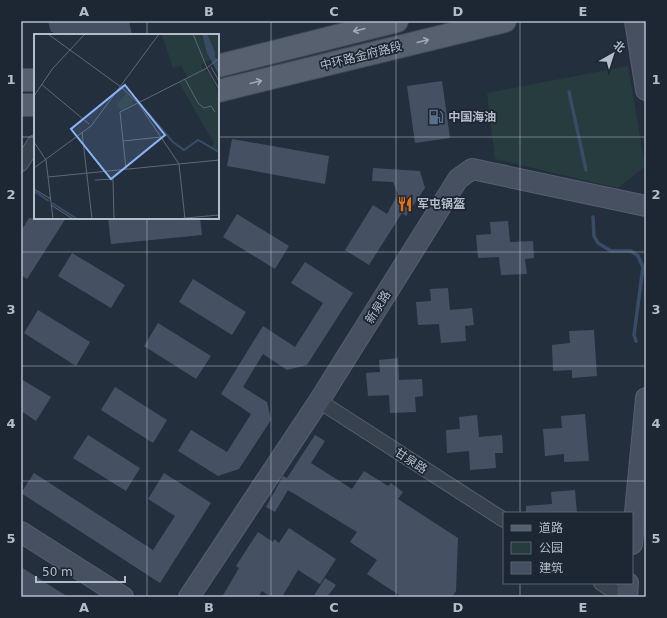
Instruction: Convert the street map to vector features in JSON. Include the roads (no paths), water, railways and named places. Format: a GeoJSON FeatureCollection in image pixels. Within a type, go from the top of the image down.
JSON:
{"type":"FeatureCollection","features":[{"type":"Feature","properties":{"kind":"main road","name":"中环路金府路段"},"geometry":{"type":"LineString","coordinates":[[219,66],[397,21]]}},
{"type":"Feature","properties":{"kind":"main road","name":"中环路金府路段"},"geometry":{"type":"LineString","coordinates":[[219,91],[505,21]]}},
{"type":"Feature","properties":{"kind":"main road"},"geometry":{"type":"LineString","coordinates":[[21,80],[34,80]]}},
{"type":"Feature","properties":{"kind":"main road"},"geometry":{"type":"LineString","coordinates":[[21,105],[34,105]]}},
{"type":"Feature","properties":{"kind":"street"},"geometry":{"type":"LineString","coordinates":[[635,21],[646,90]]}},
{"type":"Feature","properties":{"kind":"street"},"geometry":{"type":"LineString","coordinates":[[21,164],[34,144]]}},
{"type":"Feature","properties":{"kind":"street","name":"新泉路"},"geometry":{"type":"LineString","coordinates":[[189,597],[319,401],[458,179],[472,169],[646,206]]}},
{"type":"Feature","properties":{"kind":"street"},"geometry":{"type":"LineString","coordinates":[[633,534],[646,398]]}},
{"type":"Feature","properties":{"kind":"street","name":"甘泉路"},"geometry":{"type":"LineString","coordinates":[[319,401],[503,519]]}},
{"type":"Feature","properties":{"kind":"street"},"geometry":{"type":"LineString","coordinates":[[21,532],[123,597]]}},
{"type":"Feature","properties":{"kind":"street"},"geometry":{"type":"LineString","coordinates":[[603,584],[623,597]]}},
{"type":"Feature","properties":{"kind":"street"},"geometry":{"type":"LineString","coordinates":[[627,597],[628,584]]}},
{"type":"Feature","properties":{"kind":"waterway"},"geometry":{"type":"LineString","coordinates":[[569,92],[586,170]]}},
{"type":"Feature","properties":{"kind":"waterway"},"geometry":{"type":"LineString","coordinates":[[593,217],[594,236],[598,243],[611,251],[631,251],[638,256],[643,267],[634,335],[636,341]]}},
{"type":"Feature","properties":{"kind":"place","name":"中国海油"},"geometry":{"type":"Point","coordinates":[436,117]}},
{"type":"Feature","properties":{"kind":"place","name":"军屯锅盔"},"geometry":{"type":"Point","coordinates":[405,204]}}]}
